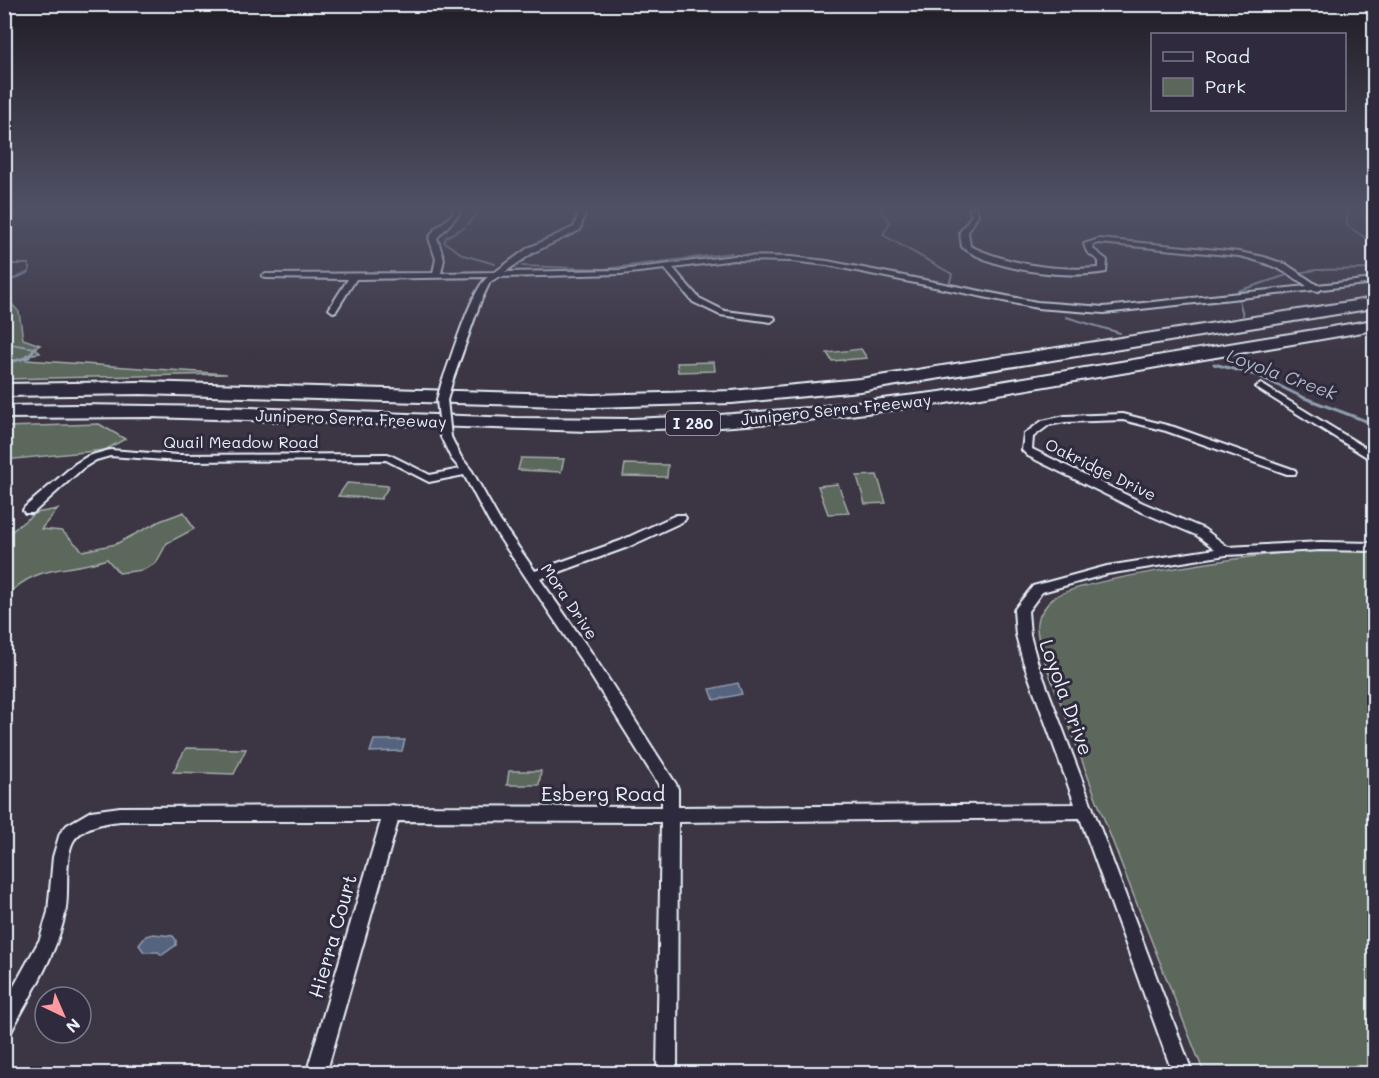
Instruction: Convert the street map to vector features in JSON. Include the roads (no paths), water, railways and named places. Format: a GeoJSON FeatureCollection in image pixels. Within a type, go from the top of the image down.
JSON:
{"type":"FeatureCollection","features":[{"type":"Feature","properties":{"kind":"highway","name":"Junipero Serra Freeway"},"geometry":{"type":"LineString","coordinates":[[4,390],[141,388],[593,401],[732,397],[860,385],[1374,303]]}},
{"type":"Feature","properties":{"kind":"highway","name":"Junipero Serra Freeway"},"geometry":{"type":"LineString","coordinates":[[4,412],[117,410],[589,425],[736,420],[864,409],[1374,325]]}},
{"type":"Feature","properties":{"kind":"street"},"geometry":{"type":"LineString","coordinates":[[437,274],[440,259]]}},
{"type":"Feature","properties":{"kind":"street","name":"Mora Drive"},"geometry":{"type":"LineString","coordinates":[[517,259],[487,281],[476,303],[447,382],[442,400],[442,418],[446,437],[456,458],[467,471],[495,522],[586,656],[670,789],[667,1074]]}},
{"type":"Feature","properties":{"kind":"street"},"geometry":{"type":"LineString","coordinates":[[266,276],[354,277],[621,272],[723,259]]}},
{"type":"Feature","properties":{"kind":"street"},"geometry":{"type":"LineString","coordinates":[[758,259],[827,263],[1037,305],[1104,310],[1374,281]]}},
{"type":"Feature","properties":{"kind":"street"},"geometry":{"type":"LineString","coordinates":[[996,259],[1049,271],[1079,272],[1103,270],[1104,261],[1102,259]]}},
{"type":"Feature","properties":{"kind":"street"},"geometry":{"type":"LineString","coordinates":[[1265,259],[1284,267],[1318,288]]}},
{"type":"Feature","properties":{"kind":"street"},"geometry":{"type":"LineString","coordinates":[[667,266],[696,300],[723,313],[771,319]]}},
{"type":"Feature","properties":{"kind":"street"},"geometry":{"type":"LineString","coordinates":[[333,309],[354,277]]}},
{"type":"Feature","properties":{"kind":"street"},"geometry":{"type":"LineString","coordinates":[[1261,387],[1374,457]]}},
{"type":"Feature","properties":{"kind":"street","name":"Oakridge Drive"},"geometry":{"type":"LineString","coordinates":[[1226,550],[1200,532],[1139,506],[1032,454],[1027,450],[1028,436],[1035,429],[1055,420],[1123,417],[1170,429],[1291,472]]}},
{"type":"Feature","properties":{"kind":"street","name":"Quail Meadow Road"},"geometry":{"type":"LineString","coordinates":[[29,510],[79,466],[92,458],[110,453],[178,458],[388,457],[429,479],[467,471]]}},
{"type":"Feature","properties":{"kind":"street"},"geometry":{"type":"LineString","coordinates":[[532,577],[624,544],[680,518]]}},
{"type":"Feature","properties":{"kind":"street","name":"Loyola Drive"},"geometry":{"type":"LineString","coordinates":[[1183,1074],[1030,661],[1023,635],[1021,610],[1038,589],[1053,583],[1107,570],[1226,550],[1321,546],[1374,547]]}},
{"type":"Feature","properties":{"kind":"street","name":"Esberg Road"},"geometry":{"type":"LineString","coordinates":[[4,1025],[48,942],[57,912],[61,857],[66,838],[73,830],[97,816],[120,813],[392,812],[909,815],[1086,811]]}},
{"type":"Feature","properties":{"kind":"street","name":"Hierra Court"},"geometry":{"type":"LineString","coordinates":[[316,1074],[392,812]]}},
{"type":"Feature","properties":{"kind":"water"},"geometry":{"type":"Polygon","coordinates":[[[738,683],[742,694],[714,700],[710,689],[738,683]]]}},
{"type":"Feature","properties":{"kind":"water"},"geometry":{"type":"Polygon","coordinates":[[[374,740],[405,740],[402,751],[370,752],[374,740]]]}},
{"type":"Feature","properties":{"kind":"water"},"geometry":{"type":"Polygon","coordinates":[[[153,934],[173,936],[176,945],[162,955],[158,952],[144,952],[139,945],[146,936],[153,934]]]}},
{"type":"Feature","properties":{"kind":"waterway","name":"Loyola Creek"},"geometry":{"type":"LineString","coordinates":[[478,259],[495,264]]}},
{"type":"Feature","properties":{"kind":"waterway","name":"Loyola Creek"},"geometry":{"type":"LineString","coordinates":[[522,266],[604,269],[682,259]]}},
{"type":"Feature","properties":{"kind":"waterway"},"geometry":{"type":"LineString","coordinates":[[926,259],[952,274],[949,285]]}},
{"type":"Feature","properties":{"kind":"waterway"},"geometry":{"type":"LineString","coordinates":[[4,264],[29,264],[29,272],[14,279],[4,280]]}},
{"type":"Feature","properties":{"kind":"waterway"},"geometry":{"type":"LineString","coordinates":[[1238,291],[1290,274],[1316,270],[1374,269]]}},
{"type":"Feature","properties":{"kind":"waterway"},"geometry":{"type":"LineString","coordinates":[[1239,300],[1243,315]]}},
{"type":"Feature","properties":{"kind":"waterway"},"geometry":{"type":"LineString","coordinates":[[4,317],[10,320],[4,325]]}},
{"type":"Feature","properties":{"kind":"waterway","name":"Loyola Creek"},"geometry":{"type":"LineString","coordinates":[[1066,317],[1120,333]]}},
{"type":"Feature","properties":{"kind":"waterway"},"geometry":{"type":"LineString","coordinates":[[4,343],[34,348]]}},
{"type":"Feature","properties":{"kind":"waterway"},"geometry":{"type":"LineString","coordinates":[[14,361],[29,357],[34,348]]}},
{"type":"Feature","properties":{"kind":"waterway"},"geometry":{"type":"LineString","coordinates":[[1250,359],[1264,377]]}},
{"type":"Feature","properties":{"kind":"waterway","name":"Loyola Creek"},"geometry":{"type":"LineString","coordinates":[[1214,364],[1259,376],[1302,397],[1374,424]]}}]}
